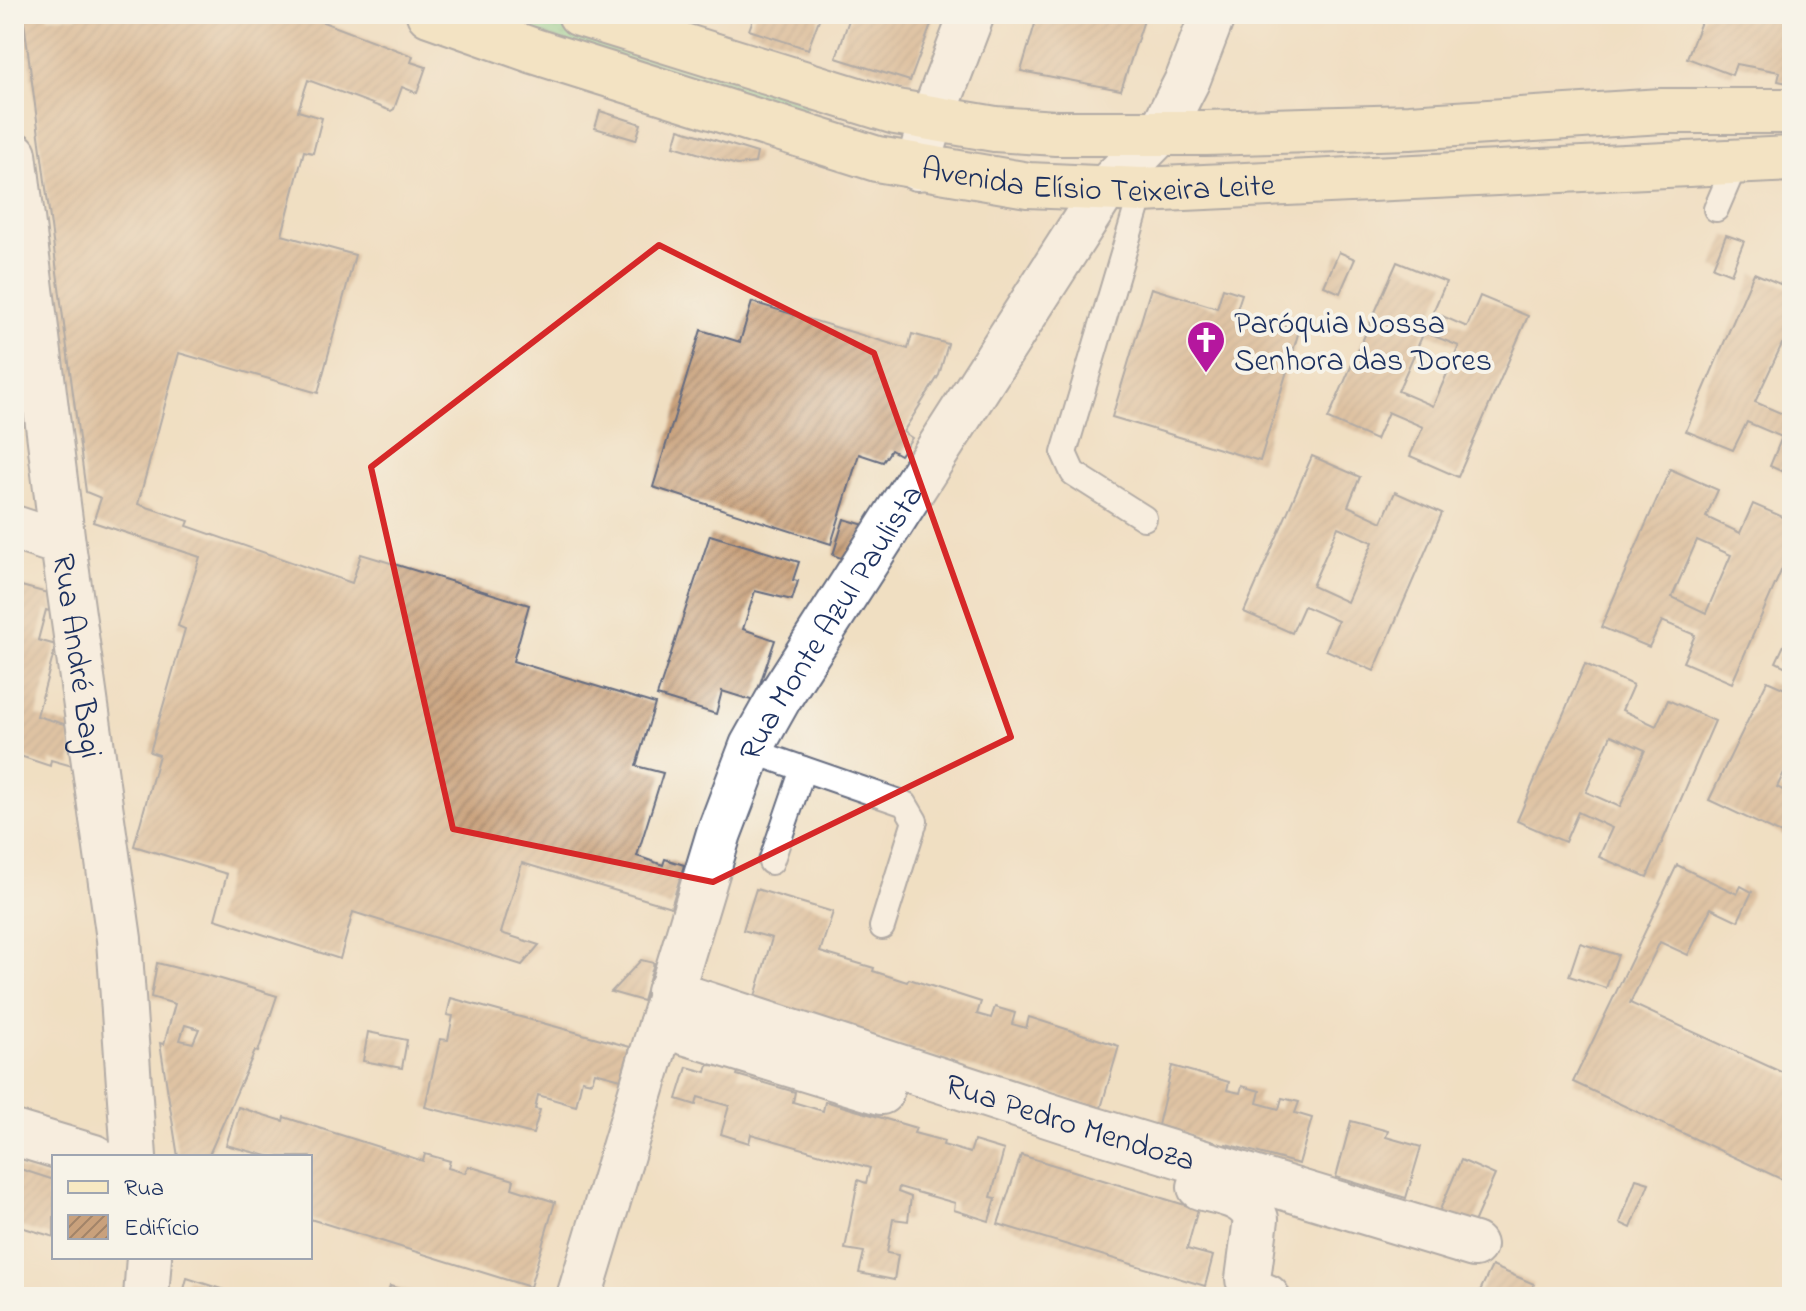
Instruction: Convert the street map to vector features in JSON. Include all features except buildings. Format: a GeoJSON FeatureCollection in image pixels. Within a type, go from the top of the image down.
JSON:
{"type":"FeatureCollection","features":[{"type":"Feature","properties":{"kind":"main road","name":"Avenida Elísio Teixeira Leite"},"geometry":{"type":"LineString","coordinates":[[429,14],[534,51],[832,145],[917,168],[1028,185],[1124,189],[1792,159]]}},
{"type":"Feature","properties":{"kind":"main road","name":"Avenida Elísio Teixeira Leite"},"geometry":{"type":"LineString","coordinates":[[580,14],[896,112],[995,129],[1056,133],[1409,127],[1662,111],[1792,111]]}},
{"type":"Feature","properties":{"kind":"street"},"geometry":{"type":"LineString","coordinates":[[917,168],[972,14]]}},
{"type":"Feature","properties":{"kind":"street","name":"Rua Monte Azul Paulista"},"geometry":{"type":"LineString","coordinates":[[579,1297],[719,833],[752,746],[779,698],[1161,132],[1188,79],[1213,14]]}},
{"type":"Feature","properties":{"kind":"street","name":"Rua André Bagi"},"geometry":{"type":"LineString","coordinates":[[14,154],[63,544],[119,939],[134,1155]]}},
{"type":"Feature","properties":{"kind":"street"},"geometry":{"type":"LineString","coordinates":[[14,528],[63,544]]}},
{"type":"Feature","properties":{"kind":"street","name":"Rua Pedro Mendoza"},"geometry":{"type":"LineString","coordinates":[[665,1009],[1069,1122],[1474,1245]]}},
{"type":"Feature","properties":{"kind":"street","name":"Rua Pedro Mendoza"},"geometry":{"type":"LineString","coordinates":[[665,1009],[1248,1203],[1256,1219],[1250,1285],[1255,1292],[1267,1297]]}},
{"type":"Feature","properties":{"kind":"street"},"geometry":{"type":"LineString","coordinates":[[14,1133],[87,1155]]}},
{"type":"Feature","properties":{"kind":"street"},"geometry":{"type":"LineString","coordinates":[[146,1297],[149,1259]]}},
{"type":"Feature","properties":{"kind":"lane"},"geometry":{"type":"LineString","coordinates":[[1716,209],[1737,160]]}},
{"type":"Feature","properties":{"kind":"lane"},"geometry":{"type":"LineString","coordinates":[[1124,189],[1064,453],[1073,473],[1144,518]]}},
{"type":"Feature","properties":{"kind":"lane"},"geometry":{"type":"LineString","coordinates":[[752,746],[772,758],[905,804],[915,821],[882,927]]}},
{"type":"Feature","properties":{"kind":"lane"},"geometry":{"type":"LineString","coordinates":[[771,862],[803,769]]}},
{"type":"Feature","properties":{"kind":"highlighted area"},"geometry":{"type":"Polygon","coordinates":[[[659,245],[874,353],[1011,737],[713,882],[453,829],[371,467],[659,245]]]}},
{"type":"Feature","properties":{"kind":"green space"},"geometry":{"type":"Polygon","coordinates":[[[476,14],[525,14],[808,103],[801,116],[476,14]]]}},
{"type":"Feature","properties":{"kind":"place","name":"Paróquia Nossa Senhora das Dores"},"geometry":{"type":"Point","coordinates":[1206,374]}}]}
